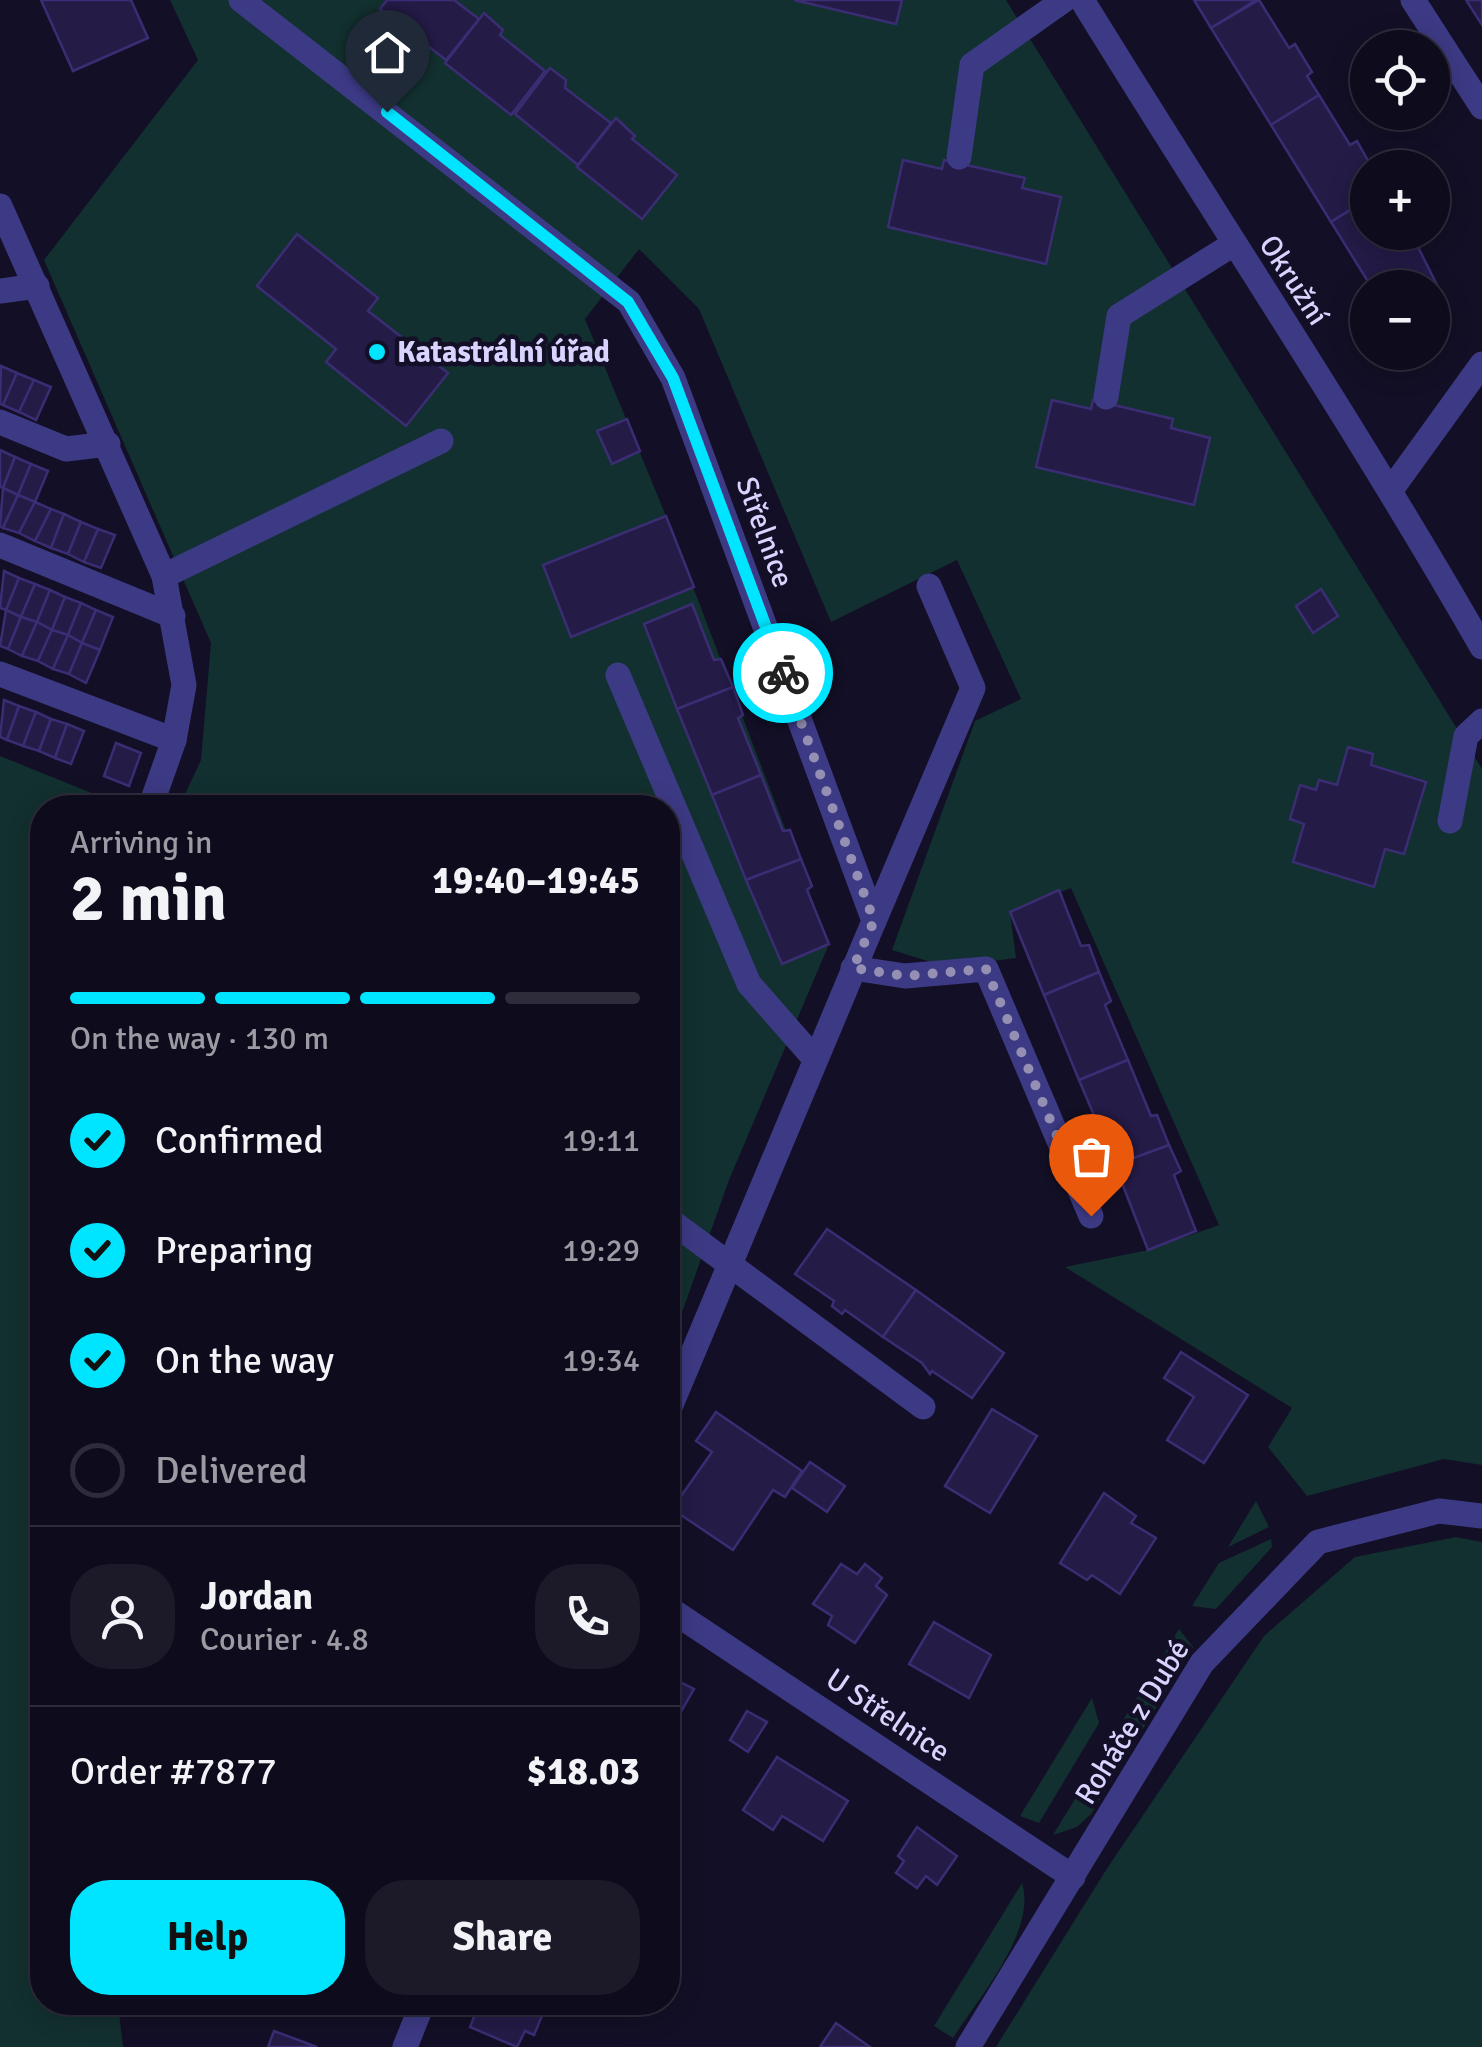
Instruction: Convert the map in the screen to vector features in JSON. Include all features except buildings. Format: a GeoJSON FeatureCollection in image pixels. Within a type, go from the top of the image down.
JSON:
{"type":"FeatureCollection","features":[{"type":"Feature","properties":{"kind":"street","name":"Střelnice"},"geometry":{"type":"LineString","coordinates":[[241,0],[628,302],[673,378],[874,921]]}},
{"type":"Feature","properties":{"kind":"street"},"geometry":{"type":"LineString","coordinates":[[958,157],[972,65],[1064,0]]}},
{"type":"Feature","properties":{"kind":"street","name":"Okružní"},"geometry":{"type":"LineString","coordinates":[[1082,0],[1232,245],[1392,490],[1482,648]]}},
{"type":"Feature","properties":{"kind":"street"},"geometry":{"type":"LineString","coordinates":[[1413,0],[1482,107]]}},
{"type":"Feature","properties":{"kind":"street"},"geometry":{"type":"LineString","coordinates":[[0,206],[164,576],[184,686],[174,740],[155,795]]}},
{"type":"Feature","properties":{"kind":"street"},"geometry":{"type":"LineString","coordinates":[[1106,397],[1119,316],[1232,245]]}},
{"type":"Feature","properties":{"kind":"street"},"geometry":{"type":"LineString","coordinates":[[0,291],[37,286]]}},
{"type":"Feature","properties":{"kind":"street"},"geometry":{"type":"LineString","coordinates":[[1392,490],[1482,364]]}},
{"type":"Feature","properties":{"kind":"street"},"geometry":{"type":"LineString","coordinates":[[0,422],[66,450],[108,444]]}},
{"type":"Feature","properties":{"kind":"street"},"geometry":{"type":"LineString","coordinates":[[164,576],[441,440]]}},
{"type":"Feature","properties":{"kind":"street"},"geometry":{"type":"LineString","coordinates":[[0,545],[173,616]]}},
{"type":"Feature","properties":{"kind":"street"},"geometry":{"type":"LineString","coordinates":[[680,1384],[972,688],[929,586]]}},
{"type":"Feature","properties":{"kind":"street"},"geometry":{"type":"LineString","coordinates":[[0,674],[174,740]]}},
{"type":"Feature","properties":{"kind":"street"},"geometry":{"type":"LineString","coordinates":[[618,675],[669,795]]}},
{"type":"Feature","properties":{"kind":"street"},"geometry":{"type":"LineString","coordinates":[[1450,821],[1466,736],[1482,722]]}},
{"type":"Feature","properties":{"kind":"street"},"geometry":{"type":"LineString","coordinates":[[680,821],[749,984],[814,1058]]}},
{"type":"Feature","properties":{"kind":"street"},"geometry":{"type":"LineString","coordinates":[[853,968],[905,976],[986,969],[1091,1216]]}},
{"type":"Feature","properties":{"kind":"street"},"geometry":{"type":"LineString","coordinates":[[680,1228],[923,1407]]}},
{"type":"Feature","properties":{"kind":"street","name":"Roháče z Dubé"},"geometry":{"type":"LineString","coordinates":[[968,2047],[1202,1663],[1318,1542],[1439,1511],[1482,1516]]}},
{"type":"Feature","properties":{"kind":"street","name":"U Střelnice"},"geometry":{"type":"LineString","coordinates":[[680,1616],[1073,1878]]}},
{"type":"Feature","properties":{"kind":"street"},"geometry":{"type":"LineString","coordinates":[[405,2047],[418,2015]]}},
{"type":"Feature","properties":{"kind":"green space"},"geometry":{"type":"Polygon","coordinates":[[[170,0],[1006,0],[1482,769],[1482,1465],[1444,1459],[1307,1496],[1268,1447],[1292,1408],[1065,1267],[1148,1250],[1219,1225],[1071,888],[1010,912],[1016,958],[947,967],[892,950],[975,721],[1021,699],[957,560],[831,622],[699,309],[639,249],[585,319],[666,516],[829,944],[729,1180],[680,1318],[680,795],[185,795],[201,760],[211,643],[44,260],[198,60],[170,0]]]}},
{"type":"Feature","properties":{"kind":"green space"},"geometry":{"type":"Polygon","coordinates":[[[0,756],[97,795],[30,795],[30,2015],[119,2015],[123,2047],[0,2047],[0,756]]]}},
{"type":"Feature","properties":{"kind":"green space"},"geometry":{"type":"Polygon","coordinates":[[[1256,1501],[1269,1527],[1228,1547],[1256,1501]]]}},
{"type":"Feature","properties":{"kind":"green space"},"geometry":{"type":"Polygon","coordinates":[[[1456,1537],[1482,1542],[1482,2047],[996,2047],[1106,1870],[1264,1636],[1355,1557],[1456,1537]]]}},
{"type":"Feature","properties":{"kind":"green space"},"geometry":{"type":"Polygon","coordinates":[[[1271,1539],[1272,1547],[1216,1609],[1192,1606],[1219,1563],[1271,1539]]]}},
{"type":"Feature","properties":{"kind":"green space"},"geometry":{"type":"Polygon","coordinates":[[[1179,1629],[1193,1647],[1091,1814],[1077,1827],[1053,1835],[1179,1629]]]}},
{"type":"Feature","properties":{"kind":"green space"},"geometry":{"type":"Polygon","coordinates":[[[1092,1698],[1099,1723],[1039,1823],[1020,1816],[1092,1698]]]}},
{"type":"Feature","properties":{"kind":"green space"},"geometry":{"type":"Polygon","coordinates":[[[1022,1883],[1024,1902],[1014,1942],[953,2038],[934,2026],[1022,1883]]]}},
{"type":"Feature","properties":{"kind":"way so far"},"geometry":{"type":"LineString","coordinates":[[783,673],[874,921],[853,968],[905,976],[986,969],[1091,1216]]}},
{"type":"Feature","properties":{"kind":"place","name":"Katastrální úřad"},"geometry":{"type":"Point","coordinates":[377,352]}},
{"type":"Feature","properties":{"kind":"route"},"geometry":{"type":"LineString","coordinates":[[387,112],[628,302],[673,378],[783,673]]}}]}
